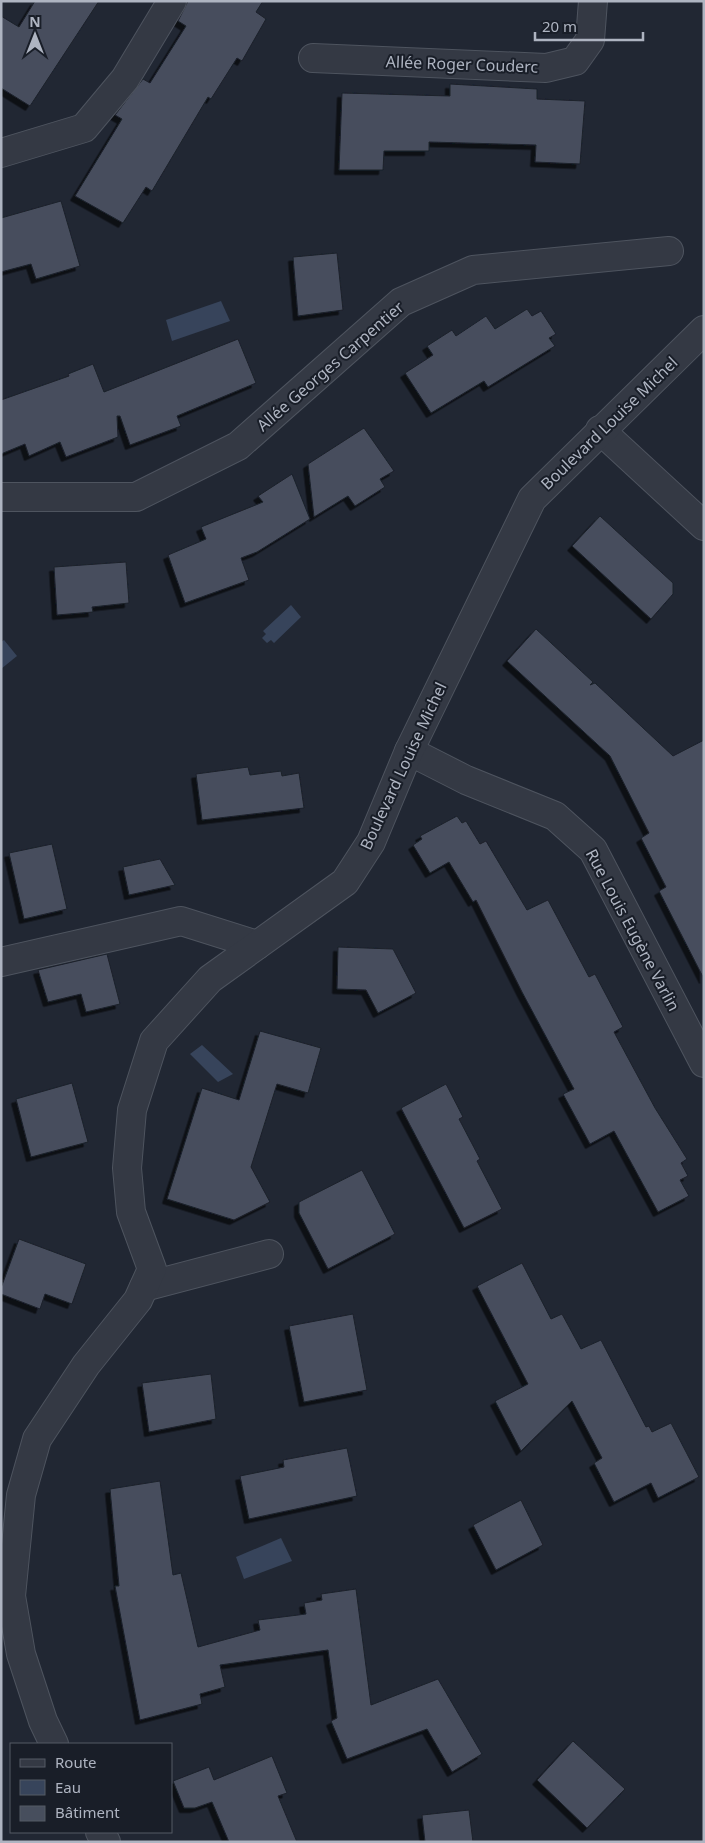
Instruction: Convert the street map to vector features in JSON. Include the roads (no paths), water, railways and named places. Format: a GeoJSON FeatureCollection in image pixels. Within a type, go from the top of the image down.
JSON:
{"type":"FeatureCollection","features":[{"type":"Feature","properties":{"kind":"street"},"geometry":{"type":"LineString","coordinates":[[1,153],[84,128],[125,79],[172,1]]}},
{"type":"Feature","properties":{"kind":"street","name":"Allée Roger Couderc"},"geometry":{"type":"LineString","coordinates":[[313,58],[546,68],[575,61],[590,40],[593,1]]}},
{"type":"Feature","properties":{"kind":"street","name":"Allée Georges Carpentier"},"geometry":{"type":"LineString","coordinates":[[1,497],[136,497],[238,446],[401,302],[473,270],[669,251]]}},
{"type":"Feature","properties":{"kind":"street","name":"Boulevard Louise Michel"},"geometry":{"type":"LineString","coordinates":[[54,1743],[43,1720],[21,1654],[11,1596],[21,1495],[37,1439],[86,1365],[138,1300],[152,1269],[131,1212],[127,1168],[132,1110],[154,1041],[210,979],[345,882],[371,842],[409,751],[532,498],[704,330]]}},
{"type":"Feature","properties":{"kind":"street"},"geometry":{"type":"LineString","coordinates":[[600,430],[704,526]]}},
{"type":"Feature","properties":{"kind":"street","name":"Rue Louis Eugène Varlin"},"geometry":{"type":"LineString","coordinates":[[409,751],[466,780],[555,816],[593,850],[704,1062]]}},
{"type":"Feature","properties":{"kind":"street"},"geometry":{"type":"LineString","coordinates":[[1,962],[181,921],[257,945]]}},
{"type":"Feature","properties":{"kind":"street"},"geometry":{"type":"LineString","coordinates":[[144,1287],[269,1254]]}},
{"type":"Feature","properties":{"kind":"water"},"geometry":{"type":"Polygon","coordinates":[[[221,301],[230,321],[172,341],[166,320],[221,301]]]}},
{"type":"Feature","properties":{"kind":"water"},"geometry":{"type":"Polygon","coordinates":[[[291,605],[301,617],[274,643],[271,640],[267,643],[262,638],[266,634],[263,631],[291,605]]]}},
{"type":"Feature","properties":{"kind":"water"},"geometry":{"type":"Polygon","coordinates":[[[4,640],[17,656],[1,669],[1,642],[4,640]]]}},
{"type":"Feature","properties":{"kind":"water"},"geometry":{"type":"Polygon","coordinates":[[[202,1045],[233,1074],[218,1082],[190,1054],[202,1045]]]}},
{"type":"Feature","properties":{"kind":"water"},"geometry":{"type":"Polygon","coordinates":[[[281,1538],[292,1561],[244,1579],[236,1557],[281,1538]]]}}]}
